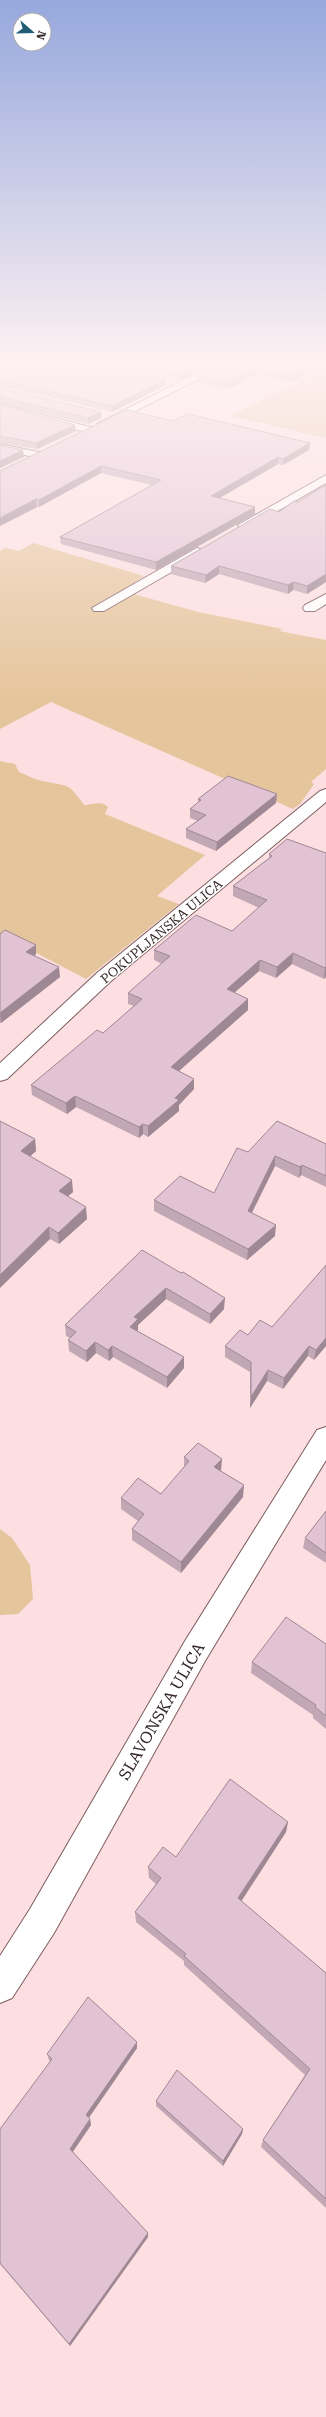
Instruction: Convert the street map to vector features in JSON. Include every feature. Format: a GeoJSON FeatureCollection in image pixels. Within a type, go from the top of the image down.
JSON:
{"type":"FeatureCollection","features":[{"type":"Feature","properties":{"kind":"street"},"geometry":{"type":"LineString","coordinates":[[235,530],[326,478]]}},
{"type":"Feature","properties":{"kind":"street"},"geometry":{"type":"LineString","coordinates":[[307,489],[321,492]]}},
{"type":"Feature","properties":{"kind":"street"},"geometry":{"type":"LineString","coordinates":[[99,608],[208,545]]}},
{"type":"Feature","properties":{"kind":"street"},"geometry":{"type":"LineString","coordinates":[[310,608],[326,598]]}},
{"type":"Feature","properties":{"kind":"street","name":"POKUPLJANSKA ULICA"},"geometry":{"type":"LineString","coordinates":[[0,1074],[104,977],[326,794]]}},
{"type":"Feature","properties":{"kind":"street","name":"SLAVONSKA ULICA"},"geometry":{"type":"LineString","coordinates":[[0,1986],[42,1921],[195,1651],[326,1438]]}},
{"type":"Feature","properties":{"kind":"shaded area"},"geometry":{"type":"Polygon","coordinates":[[[33,543],[144,576],[123,591],[198,612],[283,629],[279,631],[326,640],[326,769],[311,782],[314,784],[300,804],[293,809],[51,702],[0,729],[0,551],[5,548],[19,551],[33,543]]]}},
{"type":"Feature","properties":{"kind":"shaded area"},"geometry":{"type":"Polygon","coordinates":[[[0,761],[15,764],[19,772],[34,779],[67,786],[74,792],[84,805],[97,803],[103,804],[108,807],[105,814],[205,855],[157,896],[179,904],[86,979],[0,934],[0,761]]]}},
{"type":"Feature","properties":{"kind":"shaded area"},"geometry":{"type":"Polygon","coordinates":[[[0,1529],[12,1538],[30,1565],[33,1599],[18,1614],[0,1615],[0,1529]]]}},
{"type":"Feature","properties":{"kind":"building"},"geometry":{"type":"Polygon","coordinates":[[[0,473],[89,473],[39,500],[36,499],[0,518],[0,473]]]}},
{"type":"Feature","properties":{"kind":"building"},"geometry":{"type":"Polygon","coordinates":[[[130,473],[251,473],[211,496],[255,507],[156,562],[60,537],[161,480],[130,473]]]}},
{"type":"Feature","properties":{"kind":"building"},"geometry":{"type":"Polygon","coordinates":[[[326,485],[326,574],[307,586],[294,582],[288,585],[219,566],[206,575],[171,566],[270,509],[279,512],[294,501],[298,502],[326,485]]]}},
{"type":"Feature","properties":{"kind":"building"},"geometry":{"type":"Polygon","coordinates":[[[228,776],[277,794],[217,842],[186,829],[206,815],[190,809],[201,800],[198,799],[228,776]]]}},
{"type":"Feature","properties":{"kind":"building"},"geometry":{"type":"Polygon","coordinates":[[[287,839],[326,853],[325,968],[293,953],[277,967],[260,960],[227,989],[248,999],[171,1067],[194,1079],[175,1098],[179,1100],[148,1126],[143,1124],[139,1127],[75,1096],[66,1103],[31,1085],[97,1030],[103,1033],[142,999],[128,993],[170,956],[154,950],[196,915],[232,931],[267,900],[233,886],[272,856],[269,854],[287,839]]]}},
{"type":"Feature","properties":{"kind":"building"},"geometry":{"type":"Polygon","coordinates":[[[5,930],[36,945],[26,952],[59,967],[0,1013],[0,934],[5,930]]]}},
{"type":"Feature","properties":{"kind":"building"},"geometry":{"type":"Polygon","coordinates":[[[0,1121],[35,1139],[21,1151],[72,1180],[59,1191],[86,1207],[58,1233],[49,1227],[0,1275],[0,1121]]]}},
{"type":"Feature","properties":{"kind":"building"},"geometry":{"type":"Polygon","coordinates":[[[277,1121],[326,1144],[326,1176],[302,1165],[300,1167],[275,1156],[248,1211],[276,1225],[248,1249],[154,1200],[180,1176],[214,1193],[237,1148],[248,1152],[277,1121]]]}},
{"type":"Feature","properties":{"kind":"building"},"geometry":{"type":"Polygon","coordinates":[[[142,1250],[181,1273],[183,1272],[225,1298],[210,1314],[166,1288],[134,1317],[138,1319],[130,1327],[184,1357],[167,1377],[112,1346],[108,1350],[95,1342],[86,1351],[68,1340],[76,1332],[65,1325],[142,1250]]]}},
{"type":"Feature","properties":{"kind":"building"},"geometry":{"type":"Polygon","coordinates":[[[326,1265],[326,1338],[316,1350],[309,1346],[284,1378],[268,1370],[251,1397],[251,1362],[225,1346],[240,1330],[248,1335],[260,1320],[272,1327],[326,1265]]]}},
{"type":"Feature","properties":{"kind":"building"},"geometry":{"type":"Polygon","coordinates":[[[198,1443],[222,1459],[214,1467],[244,1485],[181,1562],[132,1529],[144,1514],[121,1498],[138,1478],[161,1494],[189,1461],[184,1457],[198,1443]]]}},
{"type":"Feature","properties":{"kind":"building"},"geometry":{"type":"Polygon","coordinates":[[[326,1511],[326,1553],[305,1538],[326,1511]]]}},
{"type":"Feature","properties":{"kind":"building"},"geometry":{"type":"Polygon","coordinates":[[[286,1617],[326,1644],[326,1716],[315,1707],[316,1705],[252,1662],[286,1617]]]}},
{"type":"Feature","properties":{"kind":"building"},"geometry":{"type":"Polygon","coordinates":[[[230,1779],[288,1822],[238,1898],[326,1973],[326,2199],[263,2140],[310,2069],[184,1956],[186,1954],[135,1912],[161,1878],[148,1867],[163,1847],[176,1857],[230,1779]]]}},
{"type":"Feature","properties":{"kind":"building"},"geometry":{"type":"Polygon","coordinates":[[[88,1997],[137,2042],[86,2115],[90,2119],[70,2149],[148,2233],[69,2344],[0,2263],[0,2129],[52,2059],[47,2054],[88,1997]]]}},
{"type":"Feature","properties":{"kind":"building"},"geometry":{"type":"Polygon","coordinates":[[[177,2070],[243,2129],[223,2161],[156,2101],[177,2070]]]}}]}
